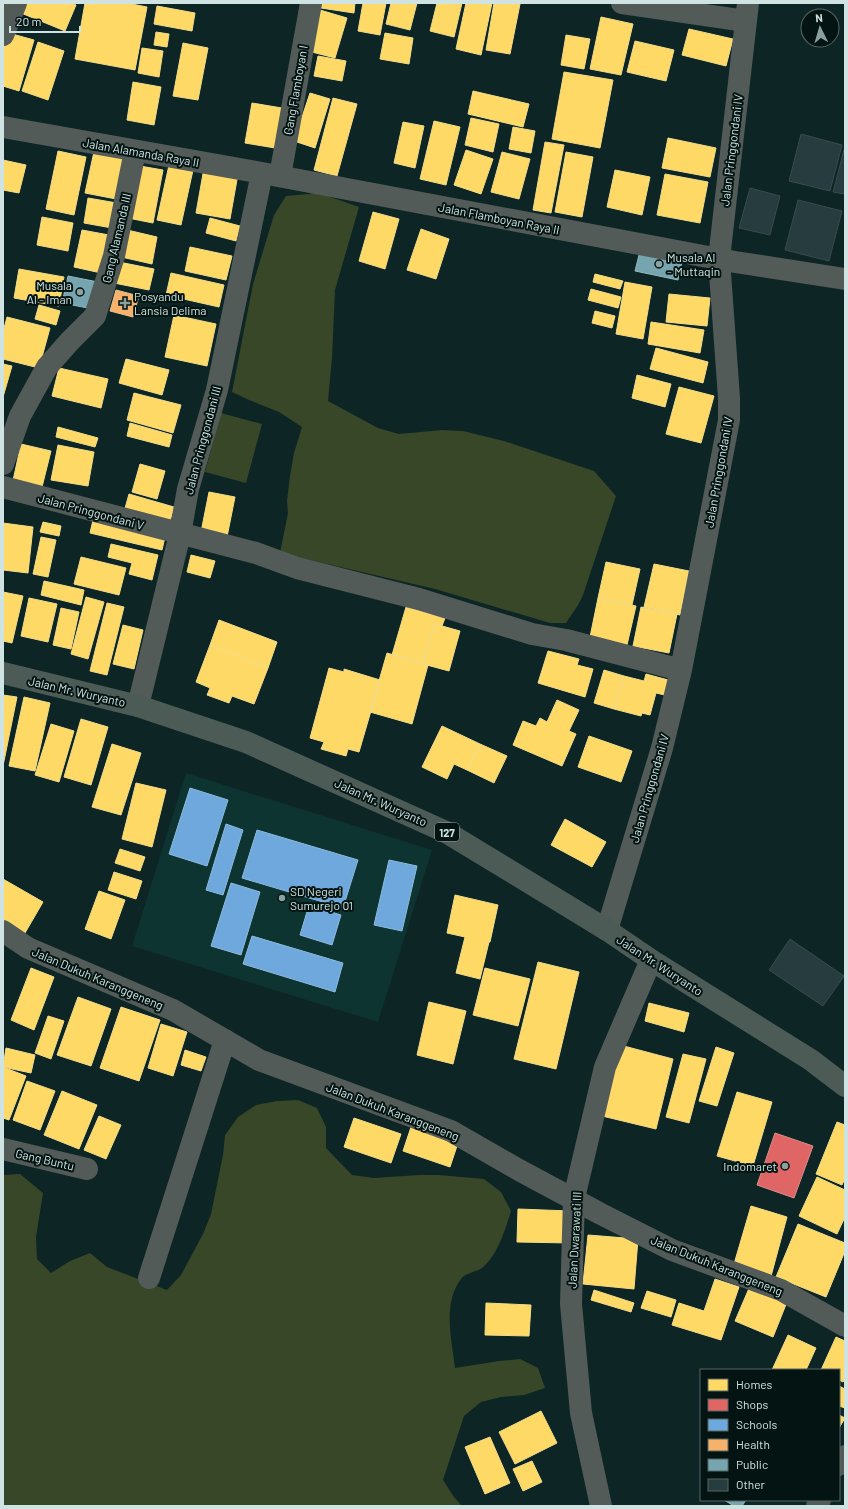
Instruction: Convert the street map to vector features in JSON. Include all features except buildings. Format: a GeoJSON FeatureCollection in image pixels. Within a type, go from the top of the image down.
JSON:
{"type":"FeatureCollection","features":[{"type":"Feature","properties":{"kind":"main road","name":"Jalan Mr. Wuryanto"},"geometry":{"type":"LineString","coordinates":[[3,673],[138,706],[246,742],[446,832],[607,930],[651,960],[811,1060],[845,1086]]}},
{"type":"Feature","properties":{"kind":"street"},"geometry":{"type":"LineString","coordinates":[[3,35],[16,3]]}},
{"type":"Feature","properties":{"kind":"street","name":"Gang Flamboyan I"},"geometry":{"type":"LineString","coordinates":[[271,175],[311,3]]}},
{"type":"Feature","properties":{"kind":"street"},"geometry":{"type":"LineString","coordinates":[[622,3],[747,12]]}},
{"type":"Feature","properties":{"kind":"street","name":"Jalan Pringgondani IV"},"geometry":{"type":"LineString","coordinates":[[607,930],[662,748],[681,670],[729,420],[729,398],[719,259],[747,12]]}},
{"type":"Feature","properties":{"kind":"street","name":"Jalan Alamanda Raya II"},"geometry":{"type":"LineString","coordinates":[[3,127],[271,175]]}},
{"type":"Feature","properties":{"kind":"street","name":"Gang Alamanda III"},"geometry":{"type":"LineString","coordinates":[[3,464],[20,416],[47,367],[95,316],[114,256],[135,150]]}},
{"type":"Feature","properties":{"kind":"street","name":"Jalan Flamboyan Raya II"},"geometry":{"type":"LineString","coordinates":[[271,175],[719,259],[845,279]]}},
{"type":"Feature","properties":{"kind":"street","name":"Jalan Pringgondani III"},"geometry":{"type":"LineString","coordinates":[[138,706],[180,534],[188,489],[217,390],[271,175]]}},
{"type":"Feature","properties":{"kind":"street","name":"Jalan Pringgondani V"},"geometry":{"type":"LineString","coordinates":[[3,487],[256,553],[298,568],[419,599],[532,634],[566,640],[681,670]]}},
{"type":"Feature","properties":{"kind":"street","name":"Jalan Dukuh Karanggeneng"},"geometry":{"type":"LineString","coordinates":[[3,931],[28,948],[173,1010],[260,1060],[451,1131],[519,1170],[672,1250],[781,1290],[845,1326]]}},
{"type":"Feature","properties":{"kind":"street","name":"Jalan Dwarawati III"},"geometry":{"type":"LineString","coordinates":[[602,1506],[581,1413],[571,1304],[574,1198],[605,1067],[651,960]]}},
{"type":"Feature","properties":{"kind":"street"},"geometry":{"type":"LineString","coordinates":[[149,1278],[225,1040]]}},
{"type":"Feature","properties":{"kind":"street","name":"Gang Buntu"},"geometry":{"type":"LineString","coordinates":[[3,1149],[87,1169]]}},
{"type":"Feature","properties":{"kind":"shaded area"},"geometry":{"type":"Polygon","coordinates":[[[319,193],[359,207],[335,290],[332,358],[328,401],[378,428],[399,434],[442,430],[463,431],[504,441],[594,471],[616,496],[583,595],[566,623],[550,623],[435,589],[280,553],[288,513],[287,501],[294,453],[302,427],[279,412],[232,392],[253,284],[274,215],[286,196],[319,193]]]}},
{"type":"Feature","properties":{"kind":"shaded area"},"geometry":{"type":"Polygon","coordinates":[[[221,413],[262,424],[246,483],[205,472],[221,413]]]}},
{"type":"Feature","properties":{"kind":"shaded area","name":"SD Negeri Sumurejo 01"},"geometry":{"type":"Polygon","coordinates":[[[186,773],[432,850],[378,1022],[132,946],[186,773]]]}},
{"type":"Feature","properties":{"kind":"shaded area"},"geometry":{"type":"Polygon","coordinates":[[[298,1100],[317,1108],[326,1127],[326,1148],[352,1175],[374,1178],[439,1175],[484,1179],[501,1192],[511,1211],[500,1242],[492,1257],[482,1268],[463,1277],[455,1289],[450,1311],[450,1322],[455,1368],[520,1359],[538,1368],[545,1388],[524,1395],[501,1397],[481,1402],[464,1416],[443,1480],[462,1506],[3,1506],[3,1175],[20,1174],[43,1193],[36,1237],[37,1259],[51,1273],[70,1261],[90,1253],[107,1267],[167,1290],[181,1275],[203,1234],[211,1214],[223,1155],[225,1135],[238,1117],[256,1105],[277,1101],[298,1100]]]}},
{"type":"Feature","properties":{"kind":"place","name":"Musala Al - Muttaqin"},"geometry":{"type":"Point","coordinates":[659,264]}},
{"type":"Feature","properties":{"kind":"place","name":"Musala Al - Iman"},"geometry":{"type":"Point","coordinates":[80,292]}},
{"type":"Feature","properties":{"kind":"place","name":"Posyandu Lansia Delima"},"geometry":{"type":"Point","coordinates":[125,303]}},
{"type":"Feature","properties":{"kind":"place","name":"SD Negeri Sumurejo 01"},"geometry":{"type":"Point","coordinates":[282,898]}},
{"type":"Feature","properties":{"kind":"place","name":"Indomaret"},"geometry":{"type":"Point","coordinates":[785,1166]}}]}
